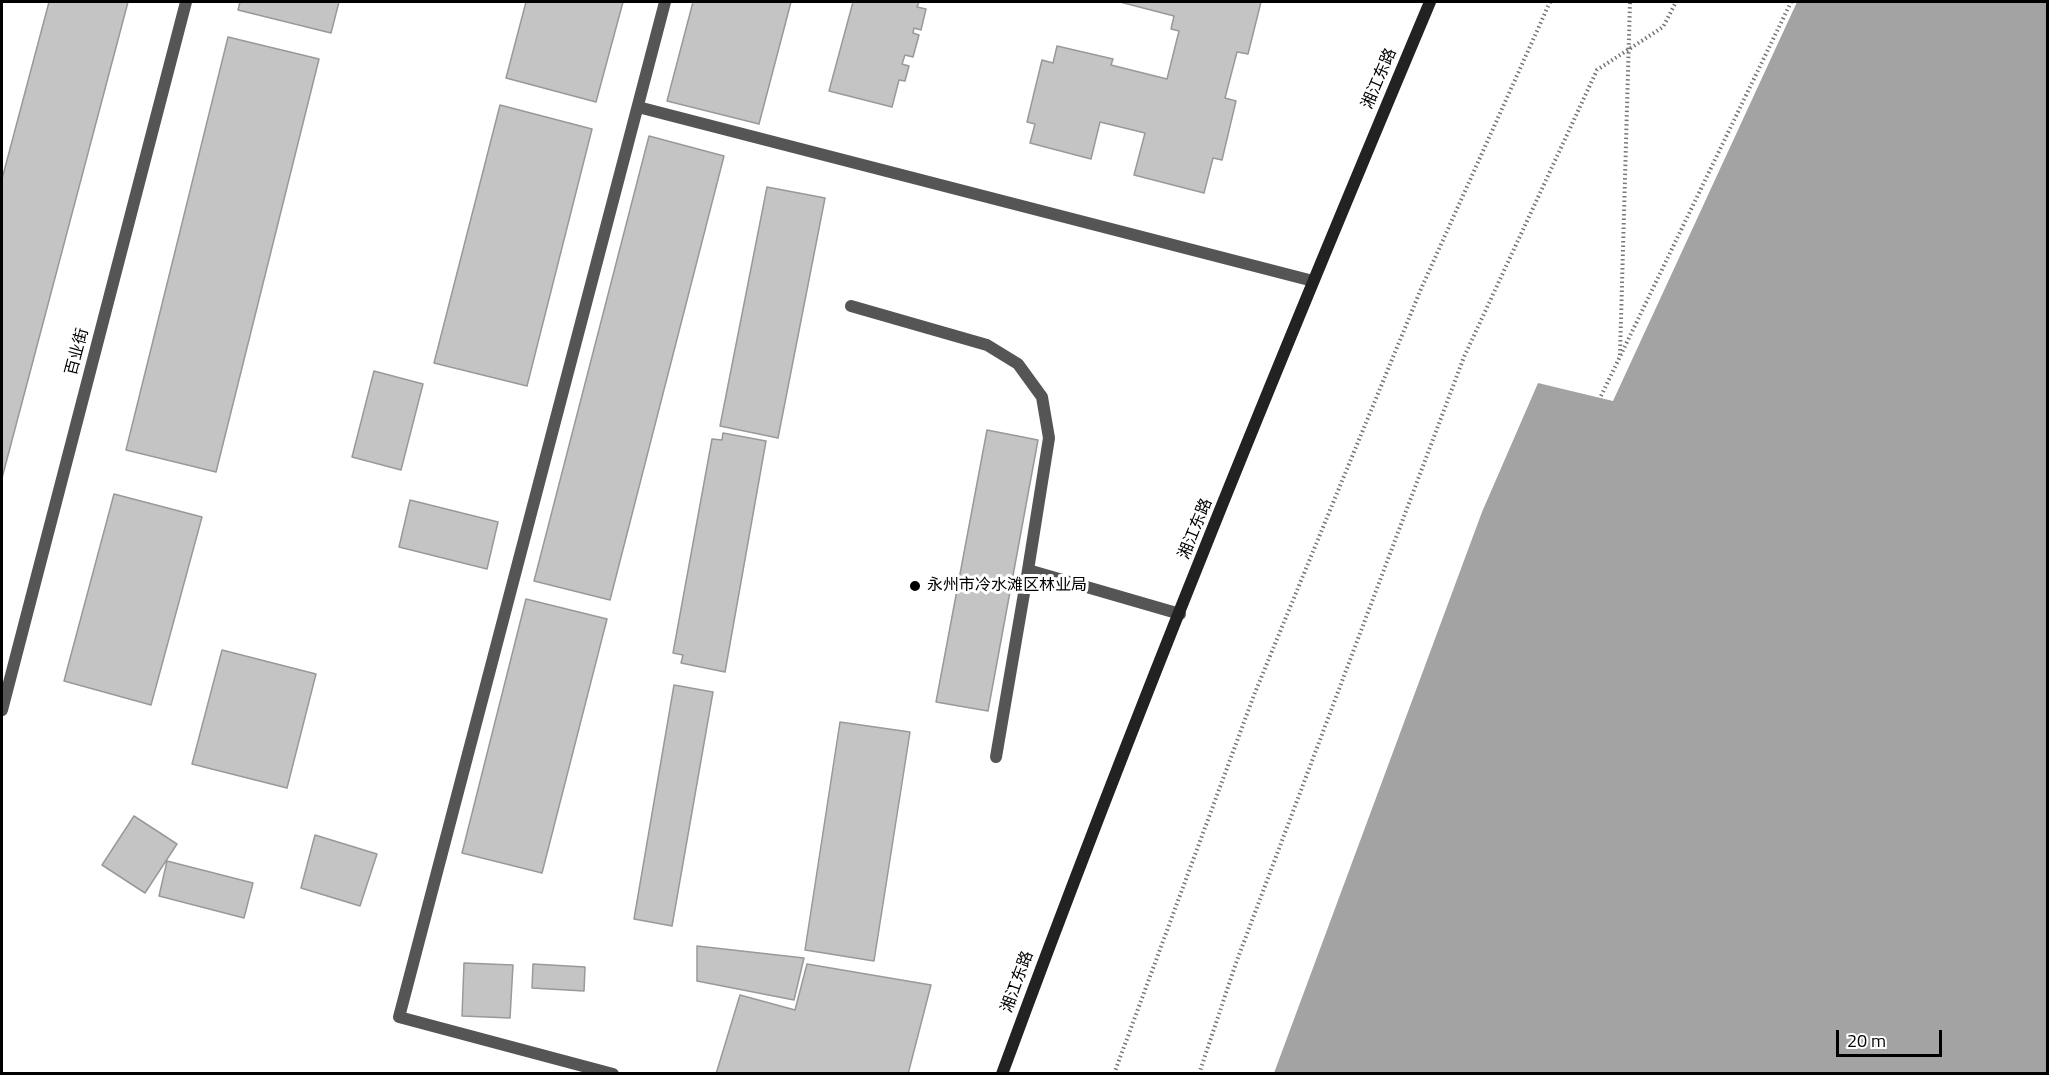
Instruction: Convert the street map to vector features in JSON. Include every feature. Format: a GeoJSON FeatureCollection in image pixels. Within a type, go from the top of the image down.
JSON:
{"type":"FeatureCollection","features":[{"type":"Feature","properties":{"kind":"main road","name":"湘江东路"},"geometry":{"type":"LineString","coordinates":[[1002,1074],[1055,929],[1180,614],[1313,281],[1430,2]]}},
{"type":"Feature","properties":{"kind":"street","name":"百业街"},"geometry":{"type":"LineString","coordinates":[[2,710],[186,2]]}},
{"type":"Feature","properties":{"kind":"street"},"geometry":{"type":"LineString","coordinates":[[613,1074],[399,1017],[665,2]]}},
{"type":"Feature","properties":{"kind":"street"},"geometry":{"type":"LineString","coordinates":[[638,107],[1313,281]]}},
{"type":"Feature","properties":{"kind":"street"},"geometry":{"type":"LineString","coordinates":[[851,306],[987,345],[1018,364],[1042,397],[1049,438],[996,757]]}},
{"type":"Feature","properties":{"kind":"street"},"geometry":{"type":"LineString","coordinates":[[1028,570],[1180,614]]}},
{"type":"Feature","properties":{"kind":"path"},"geometry":{"type":"LineString","coordinates":[[1114,1074],[1254,695],[1421,289],[1550,2]]}},
{"type":"Feature","properties":{"kind":"path"},"geometry":{"type":"LineString","coordinates":[[1620,358],[1630,2]]}},
{"type":"Feature","properties":{"kind":"path"},"geometry":{"type":"LineString","coordinates":[[1199,1074],[1236,963],[1464,357],[1597,70],[1663,27],[1676,2]]}},
{"type":"Feature","properties":{"kind":"path"},"geometry":{"type":"LineString","coordinates":[[1601,396],[1791,2]]}},
{"type":"Feature","properties":{"kind":"shaded area"},"geometry":{"type":"Polygon","coordinates":[[[1797,2],[2047,2],[2047,1073],[1274,1073],[1482,512],[1538,383],[1613,401],[1797,2]]]}},
{"type":"Feature","properties":{"kind":"building"},"geometry":{"type":"Polygon","coordinates":[[[49,2],[128,2],[2,478],[2,179],[49,2]]]}},
{"type":"Feature","properties":{"kind":"building"},"geometry":{"type":"Polygon","coordinates":[[[240,2],[339,2],[331,33],[238,10],[240,2]]]}},
{"type":"Feature","properties":{"kind":"building"},"geometry":{"type":"Polygon","coordinates":[[[526,2],[623,2],[596,102],[506,78],[526,2]]]}},
{"type":"Feature","properties":{"kind":"building"},"geometry":{"type":"Polygon","coordinates":[[[693,2],[791,2],[759,124],[667,101],[693,2]]]}},
{"type":"Feature","properties":{"kind":"building"},"geometry":{"type":"Polygon","coordinates":[[[853,2],[919,2],[917,7],[926,9],[921,30],[914,28],[913,33],[919,35],[913,57],[905,55],[902,64],[909,66],[905,81],[899,80],[892,107],[829,91],[853,2]]]}},
{"type":"Feature","properties":{"kind":"building"},"geometry":{"type":"Polygon","coordinates":[[[1120,2],[1261,2],[1248,54],[1237,52],[1225,98],[1236,101],[1222,160],[1213,158],[1204,193],[1134,175],[1145,133],[1100,122],[1091,159],[1030,143],[1035,124],[1027,122],[1042,60],[1053,63],[1057,46],[1113,59],[1111,65],[1167,79],[1179,31],[1171,29],[1174,16],[1120,2]]]}},
{"type":"Feature","properties":{"kind":"building"},"geometry":{"type":"Polygon","coordinates":[[[228,37],[319,59],[216,472],[126,450],[228,37]]]}},
{"type":"Feature","properties":{"kind":"building"},"geometry":{"type":"Polygon","coordinates":[[[500,105],[592,129],[527,386],[434,363],[500,105]]]}},
{"type":"Feature","properties":{"kind":"building"},"geometry":{"type":"Polygon","coordinates":[[[649,136],[724,156],[610,600],[534,581],[649,136]]]}},
{"type":"Feature","properties":{"kind":"building"},"geometry":{"type":"Polygon","coordinates":[[[767,187],[825,198],[778,438],[720,426],[767,187]]]}},
{"type":"Feature","properties":{"kind":"building"},"geometry":{"type":"Polygon","coordinates":[[[374,371],[423,384],[401,470],[352,457],[374,371]]]}},
{"type":"Feature","properties":{"kind":"building"},"geometry":{"type":"Polygon","coordinates":[[[987,430],[1038,440],[988,711],[936,702],[987,430]]]}},
{"type":"Feature","properties":{"kind":"building"},"geometry":{"type":"Polygon","coordinates":[[[723,433],[766,441],[725,672],[681,663],[683,655],[673,653],[712,439],[722,440],[723,433]]]}},
{"type":"Feature","properties":{"kind":"building"},"geometry":{"type":"Polygon","coordinates":[[[114,494],[202,517],[151,705],[64,681],[114,494]]]}},
{"type":"Feature","properties":{"kind":"building"},"geometry":{"type":"Polygon","coordinates":[[[410,500],[498,522],[487,569],[399,547],[410,500]]]}},
{"type":"Feature","properties":{"kind":"building"},"geometry":{"type":"Polygon","coordinates":[[[526,599],[607,619],[542,873],[462,853],[526,599]]]}},
{"type":"Feature","properties":{"kind":"building"},"geometry":{"type":"Polygon","coordinates":[[[222,650],[316,674],[287,788],[192,764],[222,650]]]}},
{"type":"Feature","properties":{"kind":"building"},"geometry":{"type":"Polygon","coordinates":[[[674,685],[713,692],[672,926],[634,919],[674,685]]]}},
{"type":"Feature","properties":{"kind":"building"},"geometry":{"type":"Polygon","coordinates":[[[840,722],[910,732],[874,961],[805,950],[840,722]]]}},
{"type":"Feature","properties":{"kind":"building"},"geometry":{"type":"Polygon","coordinates":[[[134,816],[177,844],[145,893],[102,865],[134,816]]]}},
{"type":"Feature","properties":{"kind":"building"},"geometry":{"type":"Polygon","coordinates":[[[315,835],[377,854],[360,906],[301,888],[315,835]]]}},
{"type":"Feature","properties":{"kind":"building"},"geometry":{"type":"Polygon","coordinates":[[[167,861],[253,883],[244,918],[159,896],[167,861]]]}},
{"type":"Feature","properties":{"kind":"building"},"geometry":{"type":"Polygon","coordinates":[[[697,946],[804,958],[794,1000],[697,981],[697,946]]]}},
{"type":"Feature","properties":{"kind":"building"},"geometry":{"type":"Polygon","coordinates":[[[464,963],[513,965],[510,1018],[462,1016],[464,963]]]}},
{"type":"Feature","properties":{"kind":"building"},"geometry":{"type":"Polygon","coordinates":[[[533,964],[585,967],[584,991],[532,988],[533,964]]]}},
{"type":"Feature","properties":{"kind":"building"},"geometry":{"type":"Polygon","coordinates":[[[807,964],[931,985],[908,1074],[716,1074],[740,995],[795,1010],[807,964]]]}},
{"type":"Feature","properties":{"kind":"place","name":"永州市冷水滩区林业局"},"geometry":{"type":"Point","coordinates":[915,586]}}]}
